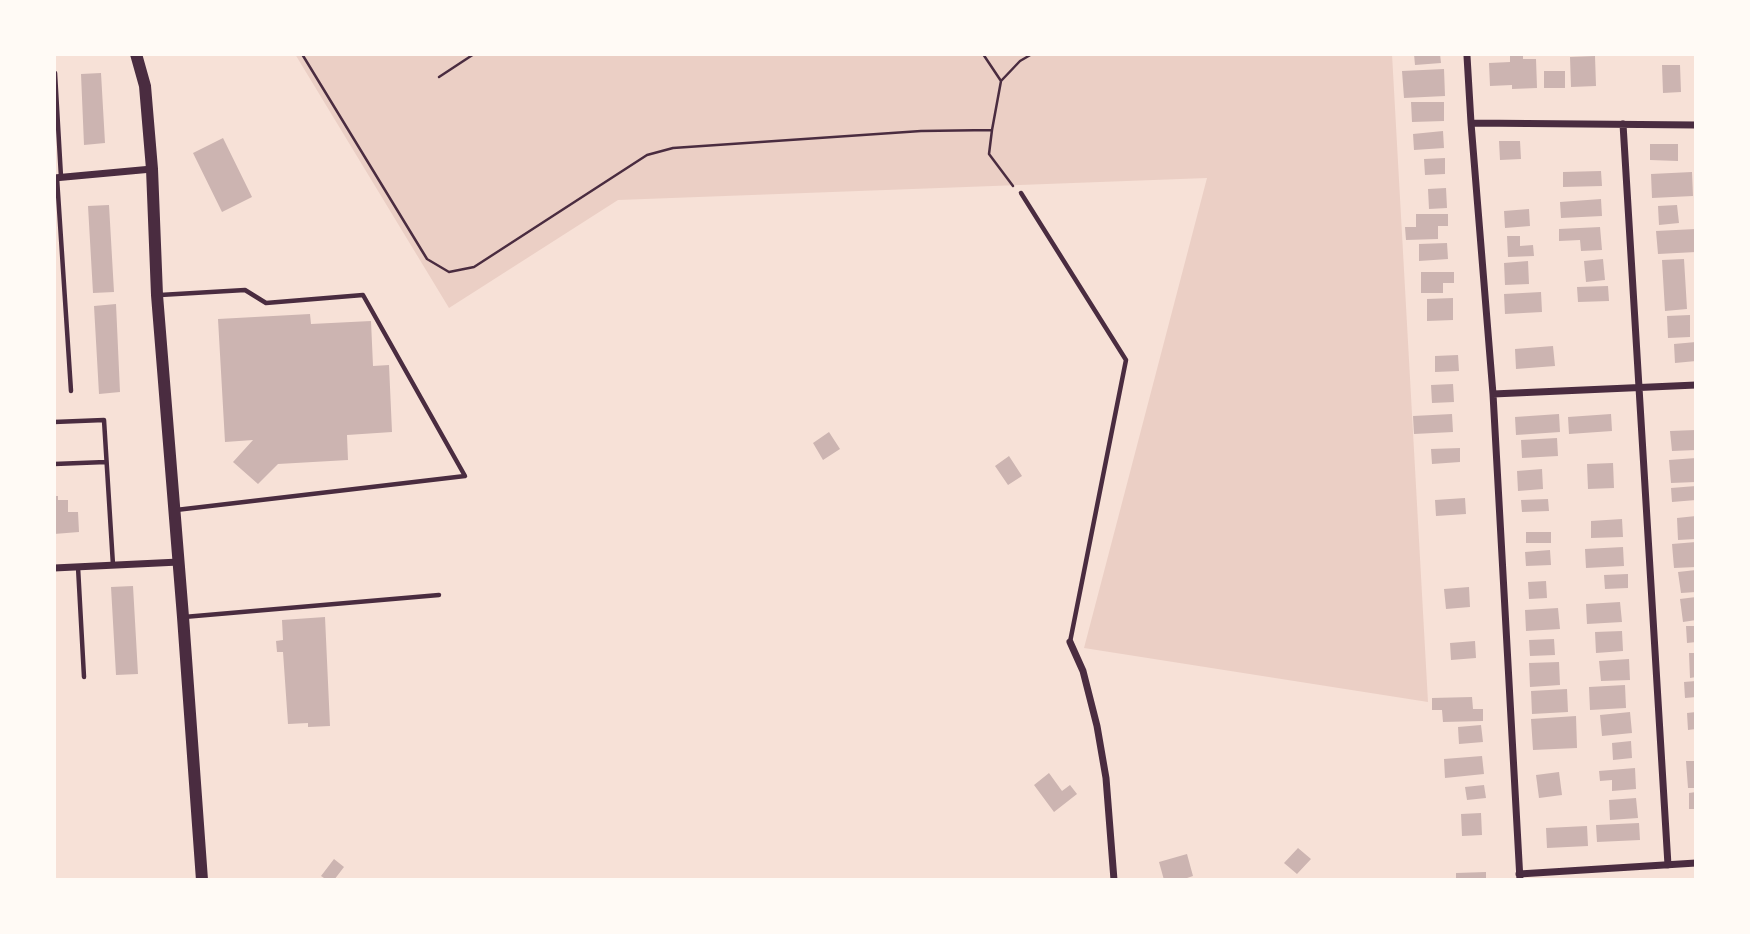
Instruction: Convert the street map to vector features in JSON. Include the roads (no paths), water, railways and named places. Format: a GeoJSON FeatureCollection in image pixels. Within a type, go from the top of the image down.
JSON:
{"type":"FeatureCollection","features":[{"type":"Feature","properties":{"kind":"main road"},"geometry":{"type":"LineString","coordinates":[[136,54],[145,86],[152,169],[157,295],[202,880]]}},
{"type":"Feature","properties":{"kind":"street"},"geometry":{"type":"LineString","coordinates":[[1467,55],[1493,394],[1520,877],[1696,863]]}},
{"type":"Feature","properties":{"kind":"street"},"geometry":{"type":"LineString","coordinates":[[1471,124],[1696,125]]}},
{"type":"Feature","properties":{"kind":"street"},"geometry":{"type":"LineString","coordinates":[[1623,124],[1668,864]]}},
{"type":"Feature","properties":{"kind":"street"},"geometry":{"type":"LineString","coordinates":[[58,178],[152,169]]}},
{"type":"Feature","properties":{"kind":"street"},"geometry":{"type":"LineString","coordinates":[[1493,394],[1696,385]]}},
{"type":"Feature","properties":{"kind":"street"},"geometry":{"type":"LineString","coordinates":[[54,568],[179,562]]}},
{"type":"Feature","properties":{"kind":"street"},"geometry":{"type":"LineString","coordinates":[[1070,642],[1083,671],[1097,726],[1106,778],[1114,880]]}},
{"type":"Feature","properties":{"kind":"lane"},"geometry":{"type":"LineString","coordinates":[[55,73],[58,178],[71,391]]}},
{"type":"Feature","properties":{"kind":"lane"},"geometry":{"type":"LineString","coordinates":[[1021,193],[1126,360],[1070,642]]}},
{"type":"Feature","properties":{"kind":"lane"},"geometry":{"type":"LineString","coordinates":[[157,295],[245,290],[266,303],[363,295],[465,476],[175,510]]}},
{"type":"Feature","properties":{"kind":"lane"},"geometry":{"type":"LineString","coordinates":[[54,422],[104,420],[113,565]]}},
{"type":"Feature","properties":{"kind":"lane"},"geometry":{"type":"LineString","coordinates":[[54,464],[106,462]]}},
{"type":"Feature","properties":{"kind":"lane"},"geometry":{"type":"LineString","coordinates":[[78,567],[84,677]]}},
{"type":"Feature","properties":{"kind":"lane"},"geometry":{"type":"LineString","coordinates":[[183,617],[439,595]]}}]}
